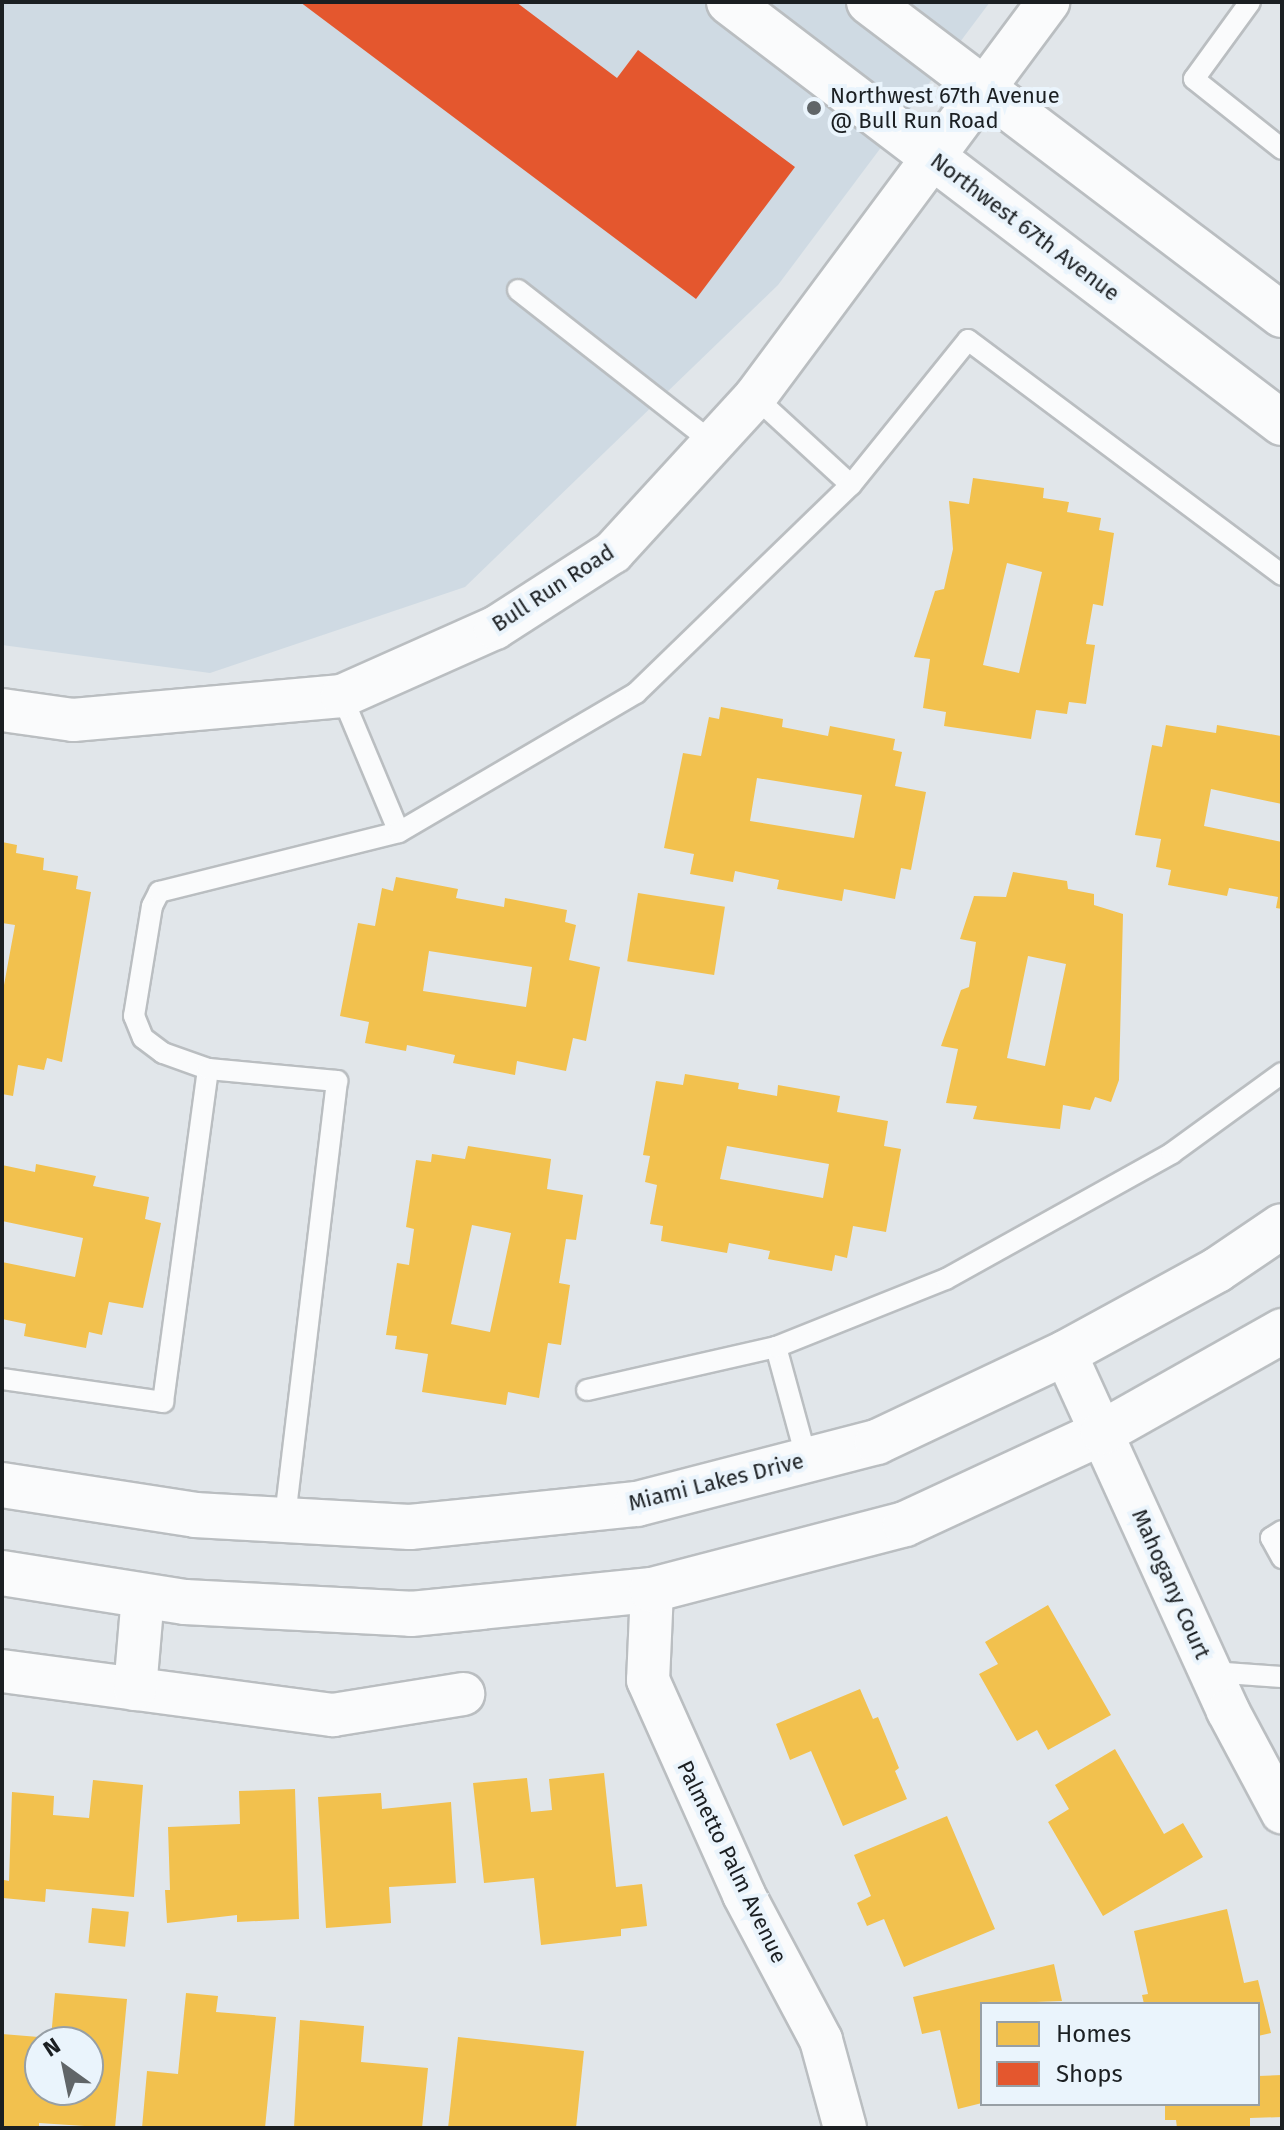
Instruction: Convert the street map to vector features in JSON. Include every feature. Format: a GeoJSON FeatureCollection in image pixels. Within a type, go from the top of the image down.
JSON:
{"type":"FeatureCollection","features":[{"type":"Feature","properties":{"kind":"main road","name":"Northwest 67th Avenue"},"geometry":{"type":"LineString","coordinates":[[729,2],[1282,423]]}},
{"type":"Feature","properties":{"kind":"main road"},"geometry":{"type":"LineString","coordinates":[[869,2],[1282,315]]}},
{"type":"Feature","properties":{"kind":"main road","name":"Miami Lakes Drive"},"geometry":{"type":"LineString","coordinates":[[2,1485],[195,1515],[410,1527],[637,1504],[877,1442],[1065,1353],[1217,1270],[1282,1226]]}},
{"type":"Feature","properties":{"kind":"main road"},"geometry":{"type":"LineString","coordinates":[[2,1573],[185,1602],[411,1614],[652,1590],[905,1524],[1103,1432],[1282,1331]]}},
{"type":"Feature","properties":{"kind":"street","name":"Bull Run Road"},"geometry":{"type":"LineString","coordinates":[[2,710],[73,720],[342,696],[495,628],[613,552],[755,397],[1048,2]]}},
{"type":"Feature","properties":{"kind":"street","name":"Mahogany Court"},"geometry":{"type":"LineString","coordinates":[[1065,1353],[1211,1672],[1282,1812]]}},
{"type":"Feature","properties":{"kind":"street","name":"Palmetto Palm Avenue"},"geometry":{"type":"LineString","coordinates":[[652,1590],[648,1680],[744,1895],[821,2040],[845,2128]]}},
{"type":"Feature","properties":{"kind":"street"},"geometry":{"type":"LineString","coordinates":[[135,1689],[143,1595]]}},
{"type":"Feature","properties":{"kind":"street"},"geometry":{"type":"LineString","coordinates":[[2,1671],[333,1715],[463,1694]]}},
{"type":"Feature","properties":{"kind":"lane"},"geometry":{"type":"LineString","coordinates":[[1250,2],[1194,79],[1282,149]]}},
{"type":"Feature","properties":{"kind":"lane"},"geometry":{"type":"LineString","coordinates":[[518,290],[713,443]]}},
{"type":"Feature","properties":{"kind":"lane"},"geometry":{"type":"LineString","coordinates":[[285,1520],[337,1081],[208,1069],[163,1053],[143,1038],[134,1016],[152,906],[159,892],[170,886],[251,871],[399,832],[636,693],[851,485],[968,340],[1282,575]]}},
{"type":"Feature","properties":{"kind":"lane"},"geometry":{"type":"LineString","coordinates":[[755,397],[851,485]]}},
{"type":"Feature","properties":{"kind":"lane"},"geometry":{"type":"LineString","coordinates":[[342,696],[399,832]]}},
{"type":"Feature","properties":{"kind":"lane"},"geometry":{"type":"LineString","coordinates":[[2,1379],[163,1402],[208,1069]]}},
{"type":"Feature","properties":{"kind":"lane"},"geometry":{"type":"LineString","coordinates":[[587,1390],[776,1347],[946,1279],[1172,1153],[1282,1073]]}},
{"type":"Feature","properties":{"kind":"lane"},"geometry":{"type":"LineString","coordinates":[[776,1347],[807,1460]]}},
{"type":"Feature","properties":{"kind":"lane"},"geometry":{"type":"LineString","coordinates":[[1282,1531],[1271,1538],[1282,1558]]}},
{"type":"Feature","properties":{"kind":"lane"},"geometry":{"type":"LineString","coordinates":[[1211,1672],[1282,1677]]}},
{"type":"Feature","properties":{"kind":"shaded area"},"geometry":{"type":"Polygon","coordinates":[[[2,2],[990,2],[778,285],[465,587],[210,673],[2,645],[2,2]]]}},
{"type":"Feature","properties":{"kind":"building: Homes"},"geometry":{"type":"Polygon","coordinates":[[[973,478],[1044,488],[1043,498],[1069,502],[1067,512],[1101,518],[1099,530],[1114,533],[1103,606],[1093,604],[1086,644],[1095,645],[1086,704],[1069,702],[1067,714],[1036,710],[1031,739],[944,726],[946,712],[923,708],[930,659],[914,657],[935,591],[944,589],[953,549],[949,501],[969,504],[973,478]],[[1007,563],[983,665],[1019,673],[1042,572],[1007,563]]]}},
{"type":"Feature","properties":{"kind":"building: Homes"},"geometry":{"type":"Polygon","coordinates":[[[721,707],[783,719],[782,727],[828,736],[830,726],[895,739],[893,750],[902,752],[895,786],[926,792],[911,870],[901,868],[895,899],[844,889],[842,901],[777,889],[779,880],[735,871],[733,882],[690,874],[694,854],[664,848],[683,753],[701,756],[709,717],[719,719],[721,707]],[[757,778],[750,821],[854,838],[862,795],[757,778]]]}},
{"type":"Feature","properties":{"kind":"building: Homes"},"geometry":{"type":"Polygon","coordinates":[[[1166,725],[1216,733],[1217,725],[1281,736],[1282,804],[1211,789],[1204,826],[1282,842],[1282,909],[1276,908],[1278,897],[1229,888],[1227,896],[1168,885],[1171,870],[1156,867],[1161,839],[1135,835],[1152,745],[1162,747],[1166,725]]]}},
{"type":"Feature","properties":{"kind":"building: Homes"},"geometry":{"type":"Polygon","coordinates":[[[2,842],[17,845],[16,853],[44,858],[43,870],[78,876],[76,889],[91,892],[62,1062],[47,1058],[44,1070],[18,1065],[13,1096],[2,1094],[2,996],[15,925],[2,923],[2,842]]]}},
{"type":"Feature","properties":{"kind":"building: Homes"},"geometry":{"type":"Polygon","coordinates":[[[1013,872],[1067,881],[1068,889],[1094,894],[1094,905],[1123,914],[1119,1080],[1111,1102],[1095,1097],[1090,1110],[1063,1105],[1060,1129],[973,1119],[977,1106],[946,1103],[958,1049],[941,1046],[961,990],[969,987],[976,942],[960,939],[974,896],[1006,897],[1013,872]],[[1028,956],[1007,1058],[1045,1066],[1066,964],[1028,956]]]}},
{"type":"Feature","properties":{"kind":"building: Homes"},"geometry":{"type":"Polygon","coordinates":[[[396,877],[458,889],[456,898],[504,907],[505,898],[567,910],[565,922],[576,925],[569,960],[600,967],[586,1041],[573,1038],[566,1071],[517,1061],[515,1075],[453,1063],[455,1055],[407,1045],[406,1051],[365,1043],[369,1022],[340,1016],[358,923],[375,926],[382,888],[393,891],[396,877]],[[429,951],[423,991],[526,1007],[532,967],[429,951]]]}},
{"type":"Feature","properties":{"kind":"building: Homes"},"geometry":{"type":"Polygon","coordinates":[[[638,893],[725,907],[714,975],[627,961],[638,893]]]}},
{"type":"Feature","properties":{"kind":"building: Homes"},"geometry":{"type":"Polygon","coordinates":[[[685,1074],[739,1083],[738,1089],[777,1096],[778,1085],[840,1096],[837,1112],[888,1121],[884,1146],[901,1149],[886,1232],[853,1226],[847,1258],[835,1255],[832,1271],[768,1259],[770,1251],[729,1243],[727,1253],[661,1241],[663,1226],[650,1224],[657,1185],[645,1182],[650,1156],[643,1155],[656,1081],[683,1085],[685,1074]],[[727,1146],[720,1179],[823,1198],[829,1164],[727,1146]]]}},
{"type":"Feature","properties":{"kind":"building: Homes"},"geometry":{"type":"Polygon","coordinates":[[[468,1146],[551,1159],[547,1189],[583,1195],[576,1240],[566,1239],[559,1283],[570,1285],[561,1345],[548,1343],[539,1398],[508,1392],[506,1405],[422,1392],[428,1354],[395,1349],[397,1336],[386,1335],[397,1263],[409,1265],[414,1229],[406,1227],[416,1160],[431,1162],[432,1154],[465,1159],[468,1146]],[[472,1225],[451,1324],[490,1332],[511,1233],[472,1225]]]}},
{"type":"Feature","properties":{"kind":"building: Homes"},"geometry":{"type":"Polygon","coordinates":[[[36,1164],[96,1176],[93,1186],[149,1197],[145,1219],[161,1223],[143,1308],[109,1302],[102,1335],[89,1332],[86,1348],[24,1336],[26,1324],[2,1319],[2,1262],[75,1277],[83,1238],[2,1221],[2,1165],[35,1172],[36,1164]]]}},
{"type":"Feature","properties":{"kind":"building: Homes"},"geometry":{"type":"Polygon","coordinates":[[[1048,1605],[1111,1715],[1048,1750],[1037,1730],[1017,1741],[979,1674],[998,1664],[985,1642],[1048,1605]]]}},
{"type":"Feature","properties":{"kind":"building: Homes"},"geometry":{"type":"Polygon","coordinates":[[[860,1689],[873,1719],[878,1717],[899,1768],[895,1771],[907,1799],[843,1826],[811,1751],[790,1760],[776,1724],[860,1689]]]}},
{"type":"Feature","properties":{"kind":"building: Homes"},"geometry":{"type":"Polygon","coordinates":[[[1115,1749],[1164,1834],[1183,1823],[1203,1857],[1103,1916],[1048,1822],[1069,1809],[1055,1785],[1115,1749]]]}},
{"type":"Feature","properties":{"kind":"building: Homes"},"geometry":{"type":"Polygon","coordinates":[[[604,1773],[616,1887],[642,1884],[647,1926],[621,1929],[621,1936],[541,1945],[534,1878],[484,1883],[473,1783],[527,1778],[531,1812],[552,1810],[549,1779],[604,1773]]]}},
{"type":"Feature","properties":{"kind":"building: Homes"},"geometry":{"type":"Polygon","coordinates":[[[93,1780],[143,1785],[134,1897],[46,1889],[45,1902],[3,1898],[4,1880],[9,1881],[12,1792],[54,1796],[53,1815],[89,1818],[93,1780]]]}},
{"type":"Feature","properties":{"kind":"building: Homes"},"geometry":{"type":"Polygon","coordinates":[[[295,1789],[299,1919],[237,1922],[237,1915],[167,1923],[165,1890],[170,1890],[168,1827],[240,1824],[239,1791],[295,1789]]]}},
{"type":"Feature","properties":{"kind":"building: Homes"},"geometry":{"type":"Polygon","coordinates":[[[381,1793],[382,1809],[451,1802],[456,1883],[389,1887],[391,1923],[326,1928],[318,1797],[381,1793]]]}},
{"type":"Feature","properties":{"kind":"building: Homes"},"geometry":{"type":"Polygon","coordinates":[[[947,1816],[995,1929],[904,1967],[884,1919],[867,1926],[857,1903],[871,1896],[854,1855],[947,1816]]]}},
{"type":"Feature","properties":{"kind":"building: Homes"},"geometry":{"type":"Polygon","coordinates":[[[92,1908],[129,1912],[125,1947],[88,1943],[92,1908]]]}},
{"type":"Feature","properties":{"kind":"building: Homes"},"geometry":{"type":"Polygon","coordinates":[[[1227,1909],[1244,1983],[1258,1980],[1271,2033],[1260,2036],[1260,2002],[1144,2002],[1142,1995],[1148,1994],[1134,1931],[1227,1909]]]}},
{"type":"Feature","properties":{"kind":"building: Homes"},"geometry":{"type":"Polygon","coordinates":[[[1054,1964],[1062,2001],[980,2002],[980,2104],[958,2109],[940,2030],[922,2034],[913,1997],[1054,1964]]]}},
{"type":"Feature","properties":{"kind":"building: Homes"},"geometry":{"type":"Polygon","coordinates":[[[55,1993],[127,1999],[115,2128],[39,2123],[39,2128],[2,2126],[2,2034],[24,2036],[24,2106],[104,2106],[104,2026],[52,2026],[55,1993]]]}},
{"type":"Feature","properties":{"kind":"building: Homes"},"geometry":{"type":"Polygon","coordinates":[[[186,1993],[218,1996],[216,2012],[276,2017],[265,2128],[142,2128],[147,2071],[178,2074],[186,1993]]]}},
{"type":"Feature","properties":{"kind":"building: Homes"},"geometry":{"type":"Polygon","coordinates":[[[300,2020],[364,2026],[361,2062],[428,2068],[422,2128],[294,2128],[300,2020]]]}},
{"type":"Feature","properties":{"kind":"building: Homes"},"geometry":{"type":"Polygon","coordinates":[[[458,2037],[584,2051],[576,2128],[448,2128],[458,2037]]]}},
{"type":"Feature","properties":{"kind":"building: Homes"},"geometry":{"type":"Polygon","coordinates":[[[1282,2075],[1282,2117],[1250,2118],[1250,2128],[1177,2128],[1176,2120],[1165,2120],[1165,2106],[1260,2106],[1260,2076],[1282,2075]]]}},
{"type":"Feature","properties":{"kind":"building: Shops"},"geometry":{"type":"Polygon","coordinates":[[[300,2],[516,2],[617,78],[638,50],[795,167],[696,299],[300,2]]]}},
{"type":"Feature","properties":{"kind":"place","name":"Northwest 67th Avenue @ Bull Run Road"},"geometry":{"type":"Point","coordinates":[814,108]}}]}
